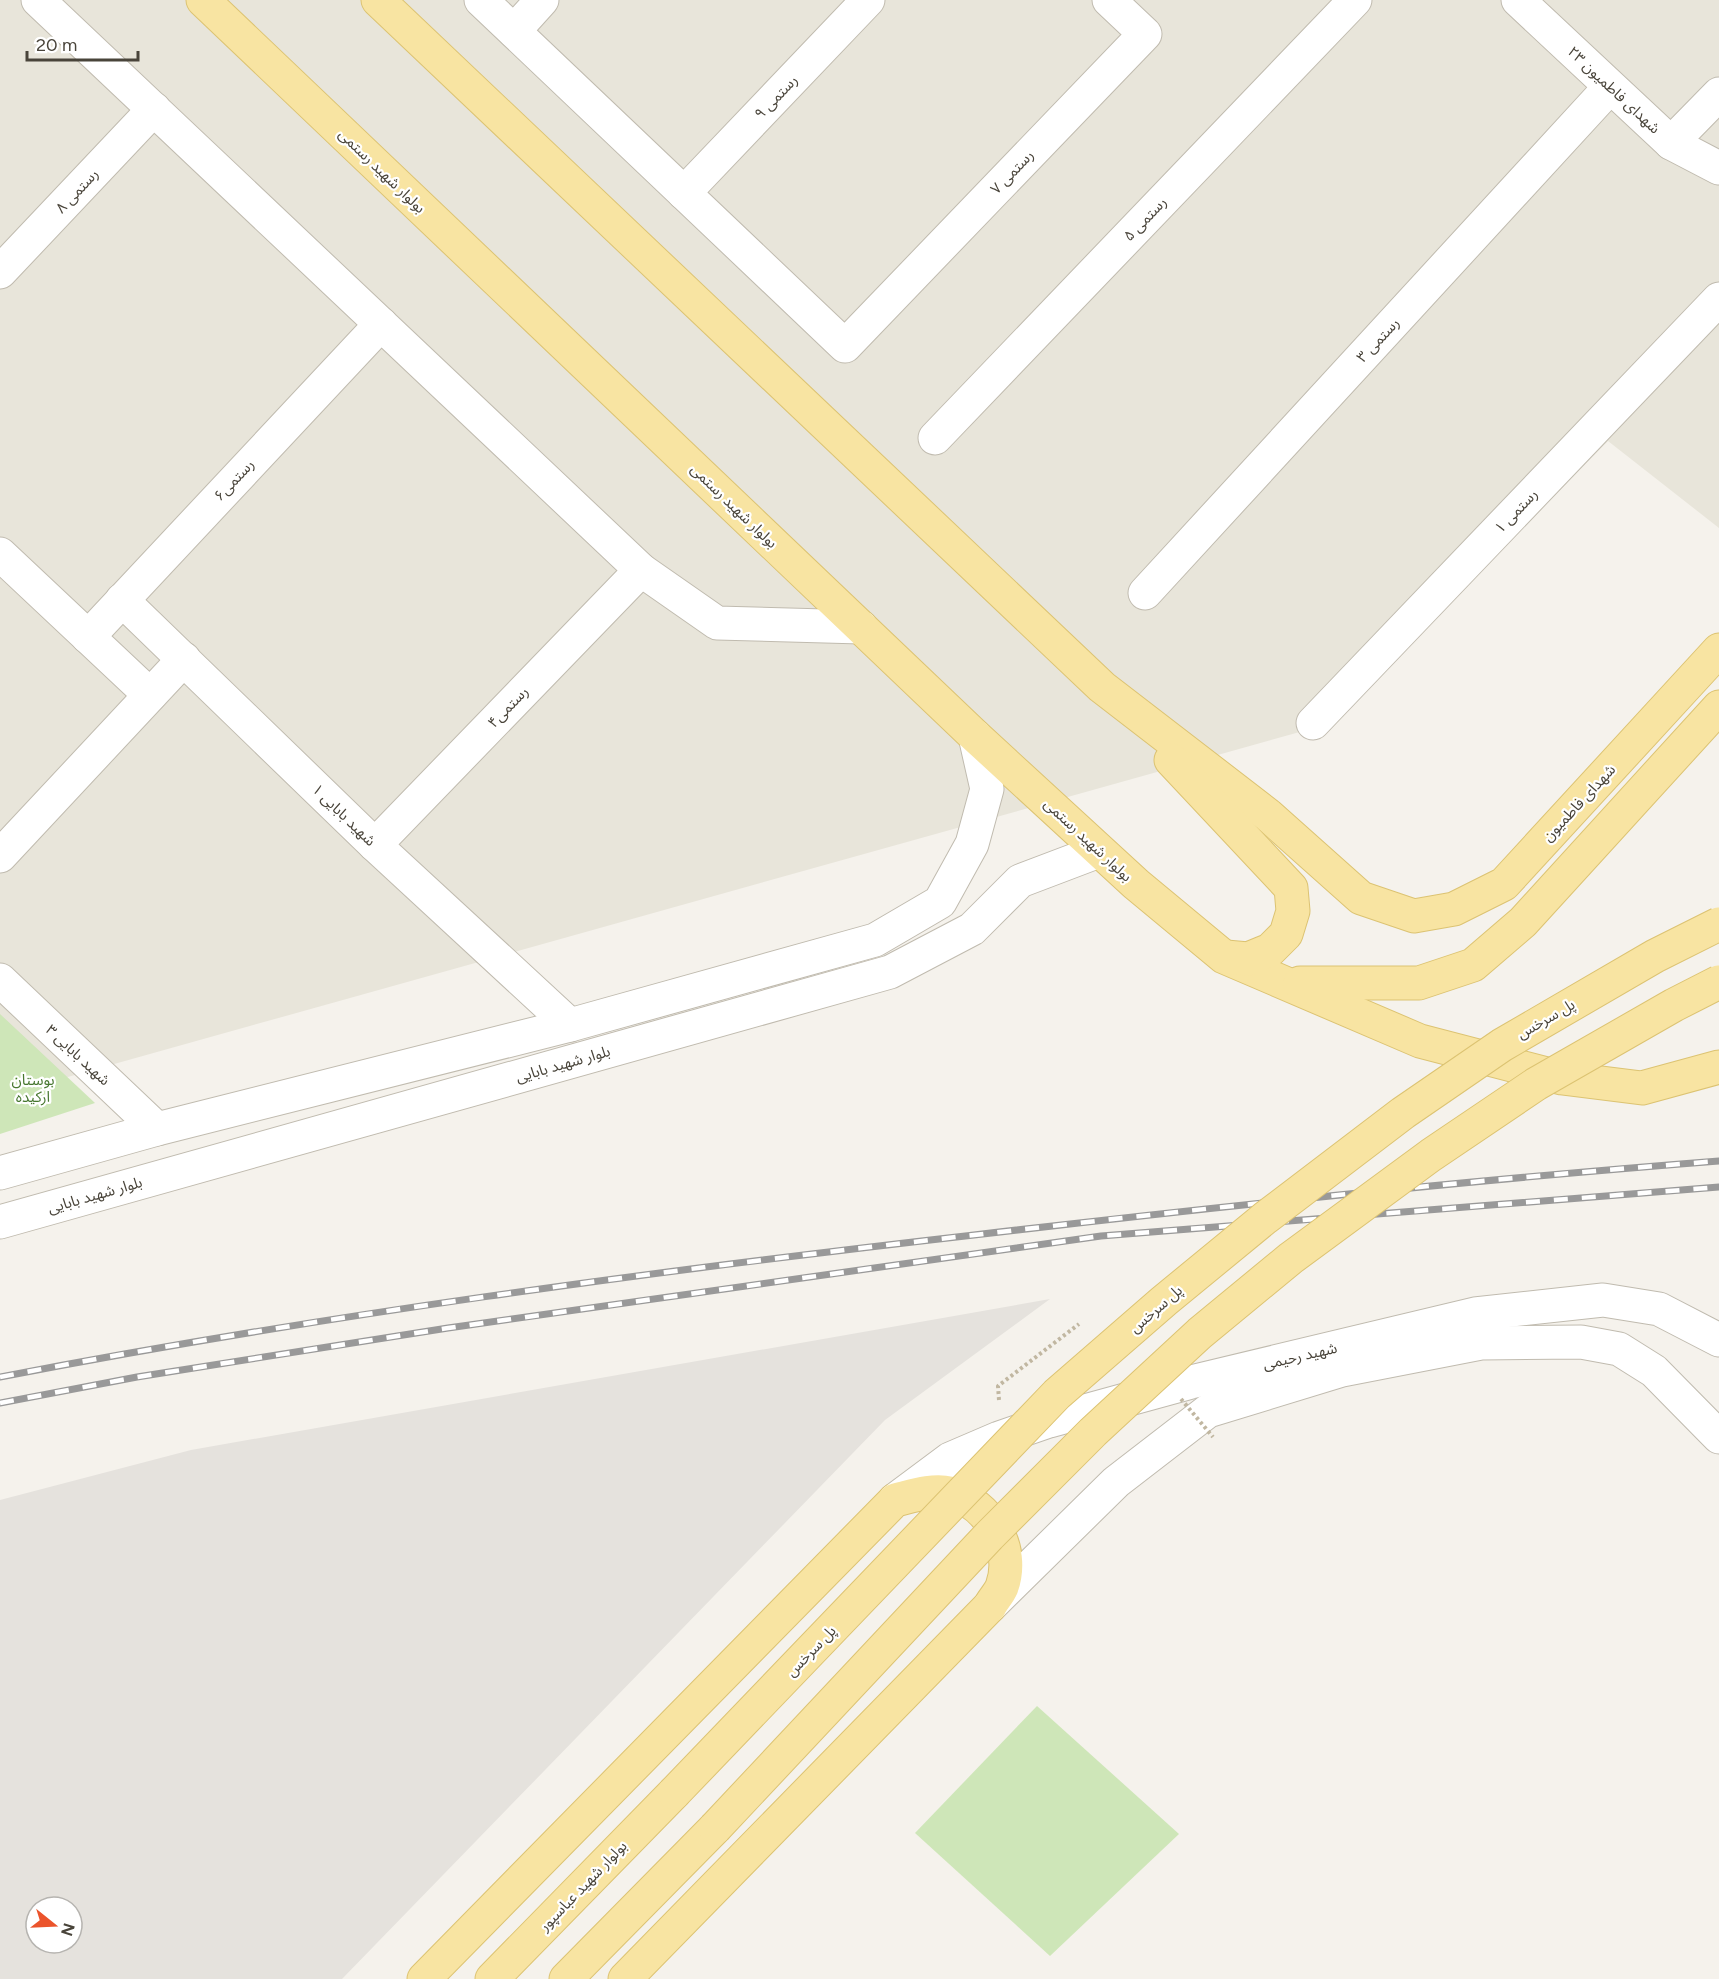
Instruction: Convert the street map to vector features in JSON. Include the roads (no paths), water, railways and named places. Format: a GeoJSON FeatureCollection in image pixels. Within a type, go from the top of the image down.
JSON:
{"type":"FeatureCollection","features":[{"type":"Feature","properties":{"kind":"main road","name":"بولوار شهید رستمی"},"geometry":{"type":"LineString","coordinates":[[203,0],[975,736],[1136,884],[1224,957],[1420,1041],[1562,1078],[1642,1088],[1719,1067]]}},
{"type":"Feature","properties":{"kind":"main road"},"geometry":{"type":"LineString","coordinates":[[378,0],[1102,687],[1291,888],[1293,912],[1286,934],[1270,950],[1248,959],[1224,957]]}},
{"type":"Feature","properties":{"kind":"main road","name":"شهدای فاطمیون"},"geometry":{"type":"LineString","coordinates":[[1102,687],[1268,815],[1361,898],[1413,916],[1454,909],[1504,884],[1719,651]]}},
{"type":"Feature","properties":{"kind":"main road"},"geometry":{"type":"LineString","coordinates":[[1286,983],[1419,983],[1473,965],[1523,922],[1719,707]]}},
{"type":"Feature","properties":{"kind":"main road","name":"پل سرخس"},"geometry":{"type":"LineString","coordinates":[[674,1793],[1057,1394],[1164,1301],[1265,1218],[1394,1120],[1502,1045],[1655,956],[1719,924]]}},
{"type":"Feature","properties":{"kind":"main road"},"geometry":{"type":"LineString","coordinates":[[566,1979],[715,1828],[989,1536],[1093,1432],[1200,1333],[1291,1258],[1431,1155],[1536,1084],[1674,1005],[1719,982]]}},
{"type":"Feature","properties":{"kind":"main road"},"geometry":{"type":"LineString","coordinates":[[424,1979],[895,1500],[922,1493],[949,1493],[975,1505],[992,1521],[1003,1545],[1006,1565],[1002,1587],[990,1606],[625,1979]]}},
{"type":"Feature","properties":{"kind":"main road","name":"بولوار شهید عباسپور"},"geometry":{"type":"LineString","coordinates":[[492,1979],[674,1793]]}},
{"type":"Feature","properties":{"kind":"street"},"geometry":{"type":"LineString","coordinates":[[38,0],[641,570],[717,622],[861,627]]}},
{"type":"Feature","properties":{"kind":"street"},"geometry":{"type":"LineString","coordinates":[[481,0],[684,193]]}},
{"type":"Feature","properties":{"kind":"street"},"geometry":{"type":"LineString","coordinates":[[514,31],[542,0]]}},
{"type":"Feature","properties":{"kind":"street","name":"رستمی ۹"},"geometry":{"type":"LineString","coordinates":[[684,193],[868,0]]}},
{"type":"Feature","properties":{"kind":"street","name":"رستمی ۷"},"geometry":{"type":"LineString","coordinates":[[684,193],[844,346],[1145,34],[1109,0]]}},
{"type":"Feature","properties":{"kind":"street","name":"رستمی ۵"},"geometry":{"type":"LineString","coordinates":[[935,438],[1355,0]]}},
{"type":"Feature","properties":{"kind":"street","name":"شهدای فاطمیون ۲۳"},"geometry":{"type":"LineString","coordinates":[[1518,0],[1671,143],[1719,168]]}},
{"type":"Feature","properties":{"kind":"street","name":"رستمی ۳"},"geometry":{"type":"LineString","coordinates":[[1145,593],[1610,87]]}},
{"type":"Feature","properties":{"kind":"street"},"geometry":{"type":"LineString","coordinates":[[1671,143],[1719,94]]}},
{"type":"Feature","properties":{"kind":"street","name":"رستمی ۸"},"geometry":{"type":"LineString","coordinates":[[0,272],[154,109]]}},
{"type":"Feature","properties":{"kind":"street","name":"رستمی ۱"},"geometry":{"type":"LineString","coordinates":[[1313,723],[1719,299]]}},
{"type":"Feature","properties":{"kind":"street","name":"رستمی۶"},"geometry":{"type":"LineString","coordinates":[[88,637],[381,324]]}},
{"type":"Feature","properties":{"kind":"street"},"geometry":{"type":"LineString","coordinates":[[0,554],[150,695]]}},
{"type":"Feature","properties":{"kind":"street","name":"رستمی۴"},"geometry":{"type":"LineString","coordinates":[[375,845],[641,570]]}},
{"type":"Feature","properties":{"kind":"street","name":"شهید بابایی ۱"},"geometry":{"type":"LineString","coordinates":[[122,600],[375,845],[570,1025]]}},
{"type":"Feature","properties":{"kind":"street"},"geometry":{"type":"LineString","coordinates":[[0,856],[184,659]]}},
{"type":"Feature","properties":{"kind":"street"},"geometry":{"type":"LineString","coordinates":[[0,1173],[157,1129],[570,1025],[875,940],[940,902],[972,844],[987,789],[975,736]]}},
{"type":"Feature","properties":{"kind":"street","name":"بلوار شهید بابایی"},"geometry":{"type":"LineString","coordinates":[[0,1222],[890,972],[972,929],[1020,881],[1099,851]]}},
{"type":"Feature","properties":{"kind":"street","name":"شهید بابایی ۳"},"geometry":{"type":"LineString","coordinates":[[0,981],[157,1129]]}},
{"type":"Feature","properties":{"kind":"street","name":"شهید رحیمی"},"geometry":{"type":"LineString","coordinates":[[895,1500],[950,1459],[999,1438],[1049,1421],[1191,1382],[1475,1314],[1603,1300],[1659,1309],[1719,1340]]}},
{"type":"Feature","properties":{"kind":"street","name":"شهید رحیمی"},"geometry":{"type":"LineString","coordinates":[[990,1606],[1116,1482],[1208,1411],[1342,1370],[1481,1343],[1581,1342],[1619,1349],[1654,1371],[1719,1437]]}},
{"type":"Feature","properties":{"kind":"railway"},"geometry":{"type":"LineString","coordinates":[[0,1377],[364,1315],[730,1264],[1253,1204],[1532,1176],[1719,1161]]}},
{"type":"Feature","properties":{"kind":"railway"},"geometry":{"type":"LineString","coordinates":[[0,1403],[137,1377],[448,1328],[1101,1236],[1719,1187]]}},
{"type":"Feature","properties":{"kind":"park label","name":"بوستان ارکیده"},"geometry":{"type":"Point","coordinates":[33,1088]}}]}
